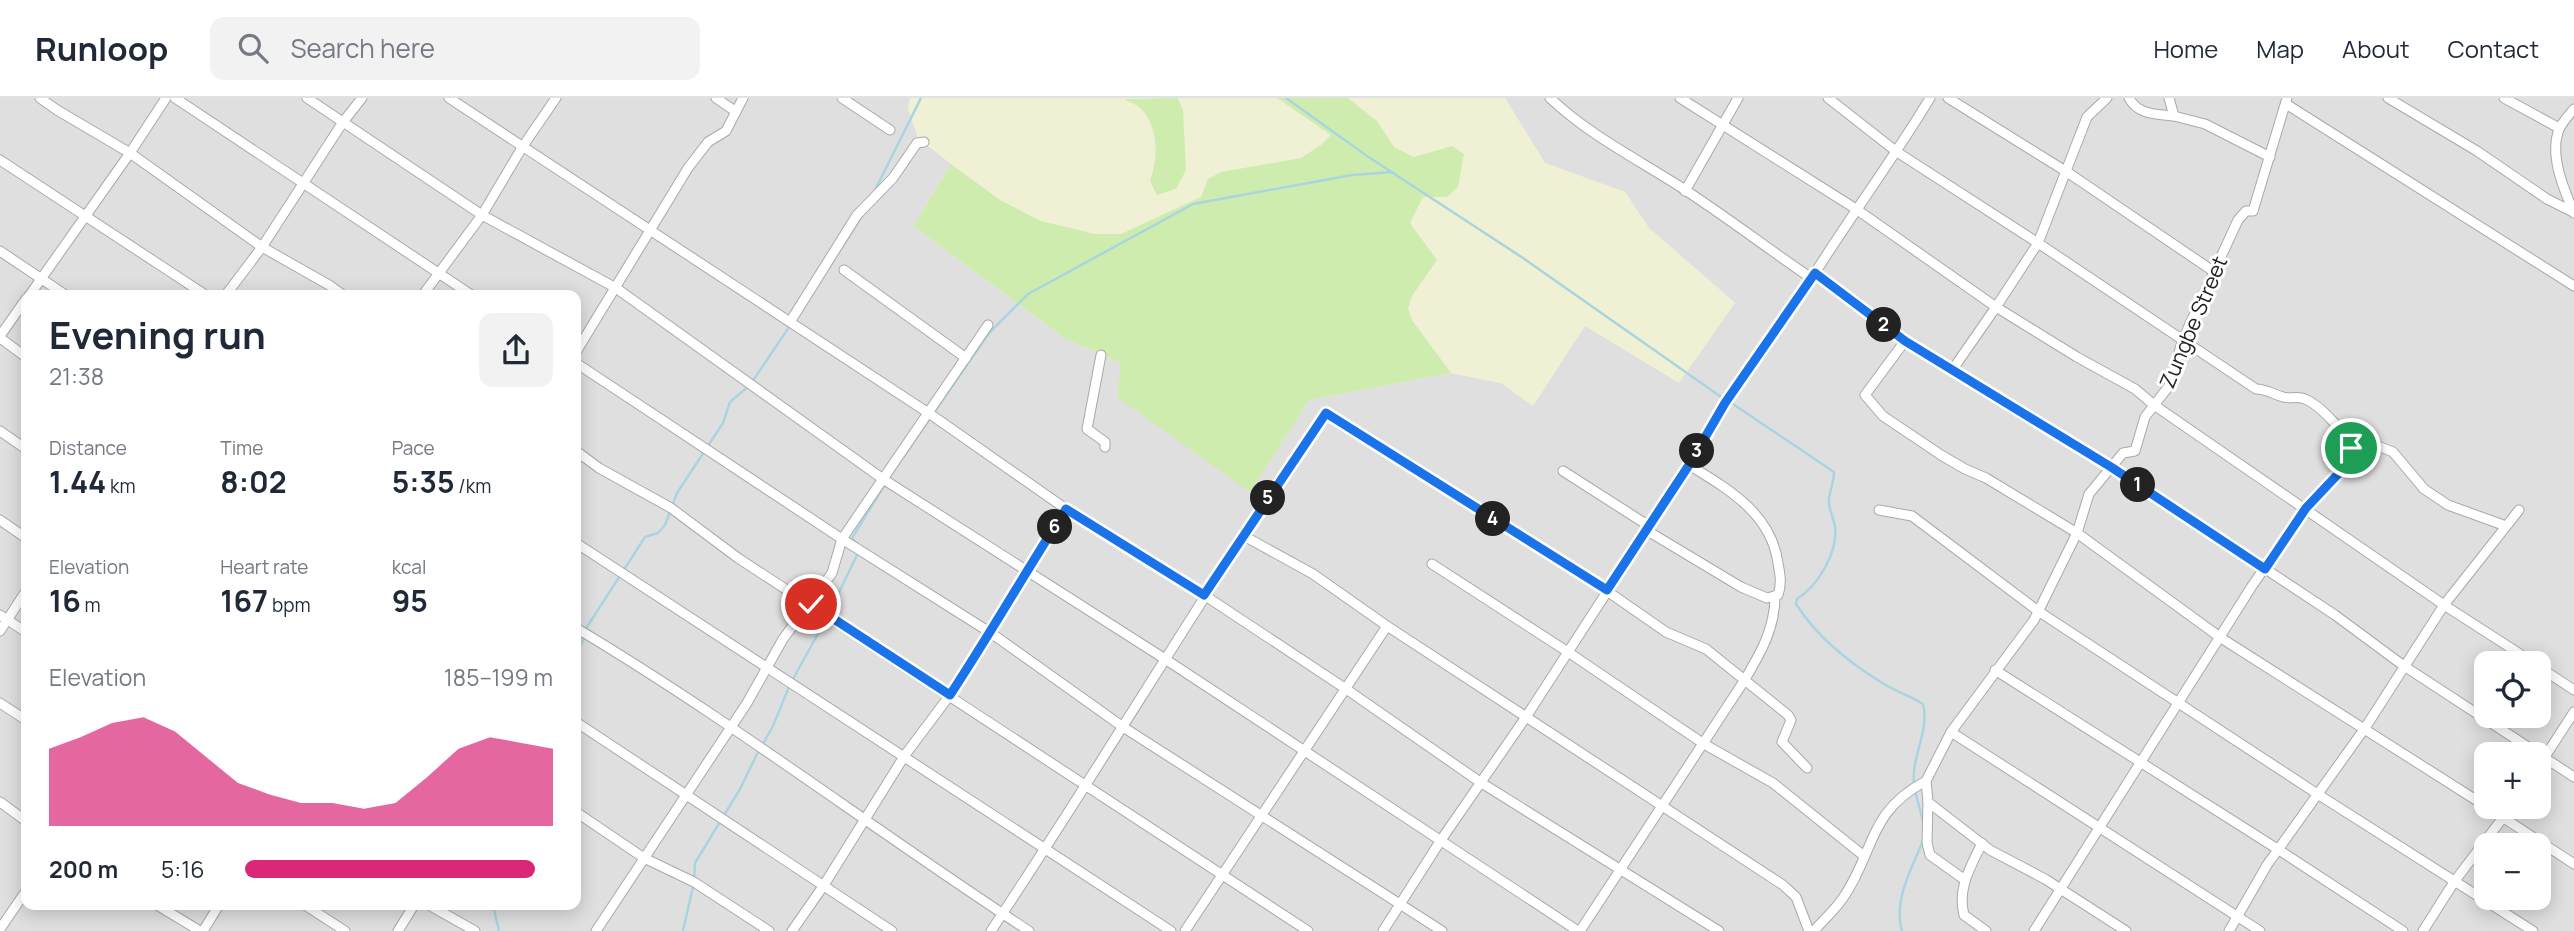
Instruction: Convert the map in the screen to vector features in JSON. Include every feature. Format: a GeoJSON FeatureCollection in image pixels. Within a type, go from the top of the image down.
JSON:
{"type":"FeatureCollection","features":[{"type":"Feature","properties":{"kind":"street"},"geometry":{"type":"LineString","coordinates":[[40,98],[130,153],[262,247],[336,290]]}},
{"type":"Feature","properties":{"kind":"street"},"geometry":{"type":"LineString","coordinates":[[33,290],[166,98]]}},
{"type":"Feature","properties":{"kind":"street"},"geometry":{"type":"LineString","coordinates":[[175,98],[464,290]]}},
{"type":"Feature","properties":{"kind":"street"},"geometry":{"type":"LineString","coordinates":[[307,98],[482,215],[616,288],[883,480],[1165,659],[1579,931],[1704,744],[1768,639],[1775,597],[1779,592],[1781,580],[1774,539],[1742,499],[1689,465]]}},
{"type":"Feature","properties":{"kind":"street"},"geometry":{"type":"LineString","coordinates":[[230,290],[262,247],[343,122],[362,98]]}},
{"type":"Feature","properties":{"kind":"street"},"geometry":{"type":"LineString","coordinates":[[449,98],[930,414],[1066,509],[1204,595],[1346,689],[1480,782],[1719,931]]}},
{"type":"Feature","properties":{"kind":"street"},"geometry":{"type":"LineString","coordinates":[[426,290],[482,215],[523,146],[556,98]]}},
{"type":"Feature","properties":{"kind":"street"},"geometry":{"type":"LineString","coordinates":[[716,98],[736,111]]}},
{"type":"Feature","properties":{"kind":"street"},"geometry":{"type":"LineString","coordinates":[[581,344],[688,168],[708,142],[726,131],[743,98]]}},
{"type":"Feature","properties":{"kind":"street"},"geometry":{"type":"LineString","coordinates":[[842,98],[890,130]]}},
{"type":"Feature","properties":{"kind":"street"},"geometry":{"type":"LineString","coordinates":[[1550,98],[1595,134],[1813,276],[1905,341],[2111,467],[2335,615],[2404,666],[2523,742]]}},
{"type":"Feature","properties":{"kind":"street"},"geometry":{"type":"LineString","coordinates":[[1680,98],[1856,209],[1996,307],[2135,389],[2154,405],[2444,605],[2515,651]]}},
{"type":"Feature","properties":{"kind":"street"},"geometry":{"type":"LineString","coordinates":[[1685,191],[1738,98]]}},
{"type":"Feature","properties":{"kind":"street"},"geometry":{"type":"LineString","coordinates":[[1828,98],[1897,152],[2256,389],[2265,389],[2284,398],[2305,399],[2330,419],[2351,448]]}},
{"type":"Feature","properties":{"kind":"street"},"geometry":{"type":"LineString","coordinates":[[1383,931],[1441,840],[1526,717],[1689,465],[1725,403],[1897,152],[1930,98]]}},
{"type":"Feature","properties":{"kind":"street"},"geometry":{"type":"LineString","coordinates":[[1948,98],[2067,172],[2210,270]]}},
{"type":"Feature","properties":{"kind":"street"},"geometry":{"type":"LineString","coordinates":[[1953,369],[2038,243],[2087,117],[2107,98]]}},
{"type":"Feature","properties":{"kind":"street"},"geometry":{"type":"LineString","coordinates":[[2129,98],[2135,108],[2205,124],[2270,157]]}},
{"type":"Feature","properties":{"kind":"street"},"geometry":{"type":"LineString","coordinates":[[2169,98],[2174,116]]}},
{"type":"Feature","properties":{"kind":"street"},"geometry":{"type":"LineString","coordinates":[[2388,98],[2477,151],[2547,199],[2574,212]]}},
{"type":"Feature","properties":{"kind":"street"},"geometry":{"type":"LineString","coordinates":[[2504,98],[2559,128]]}},
{"type":"Feature","properties":{"kind":"street"},"geometry":{"type":"LineString","coordinates":[[2287,101],[2574,286]]}},
{"type":"Feature","properties":{"kind":"street","name":"Zungbe Street"},"geometry":{"type":"LineString","coordinates":[[1923,783],[1951,732],[2038,611],[2077,533],[2089,494],[2123,453],[2135,451],[2146,416],[2169,386],[2182,339],[2238,220],[2246,211],[2253,211],[2287,101]]}},
{"type":"Feature","properties":{"kind":"street"},"geometry":{"type":"LineString","coordinates":[[2574,109],[2559,128],[2557,144],[2559,169],[2574,212]]}},
{"type":"Feature","properties":{"kind":"street"},"geometry":{"type":"LineString","coordinates":[[790,322],[857,215],[870,199],[885,187],[917,143],[924,142]]}},
{"type":"Feature","properties":{"kind":"street"},"geometry":{"type":"LineString","coordinates":[[0,160],[198,290]]}},
{"type":"Feature","properties":{"kind":"street"},"geometry":{"type":"LineString","coordinates":[[0,251],[58,290]]}},
{"type":"Feature","properties":{"kind":"street"},"geometry":{"type":"LineString","coordinates":[[844,270],[966,358]]}},
{"type":"Feature","properties":{"kind":"street"},"geometry":{"type":"LineString","coordinates":[[21,308],[0,337],[21,353]]}},
{"type":"Feature","properties":{"kind":"street"},"geometry":{"type":"LineString","coordinates":[[596,931],[732,726],[783,639],[832,573],[842,539],[930,414],[988,325]]}},
{"type":"Feature","properties":{"kind":"street"},"geometry":{"type":"LineString","coordinates":[[1905,341],[1865,395],[1883,416],[1965,469],[1986,478],[2077,533],[2221,638],[2474,799]]}},
{"type":"Feature","properties":{"kind":"street"},"geometry":{"type":"LineString","coordinates":[[1101,355],[1087,429],[1101,437],[1105,447]]}},
{"type":"Feature","properties":{"kind":"street"},"geometry":{"type":"LineString","coordinates":[[581,366],[990,633],[1123,727],[1442,931]]}},
{"type":"Feature","properties":{"kind":"street"},"geometry":{"type":"LineString","coordinates":[[991,931],[1123,727],[1204,595],[1326,413],[1607,590],[1666,632],[1706,649],[1788,715],[1791,720],[1782,742],[1807,768]]}},
{"type":"Feature","properties":{"kind":"street"},"geometry":{"type":"LineString","coordinates":[[0,431],[21,446]]}},
{"type":"Feature","properties":{"kind":"street"},"geometry":{"type":"LineString","coordinates":[[2351,448],[2378,446],[2393,452],[2424,489],[2448,505],[2505,526]]}},
{"type":"Feature","properties":{"kind":"street"},"geometry":{"type":"LineString","coordinates":[[2034,931],[2265,569],[2306,508],[2340,472],[2351,448]]}},
{"type":"Feature","properties":{"kind":"street"},"geometry":{"type":"LineString","coordinates":[[581,455],[599,468],[671,508],[738,558],[1308,931]]}},
{"type":"Feature","properties":{"kind":"street"},"geometry":{"type":"LineString","coordinates":[[1563,471],[1741,587],[1767,598],[1775,597]]}},
{"type":"Feature","properties":{"kind":"street"},"geometry":{"type":"LineString","coordinates":[[792,931],[824,886],[905,755],[950,695],[1066,509]]}},
{"type":"Feature","properties":{"kind":"street"},"geometry":{"type":"LineString","coordinates":[[1879,510],[1912,516],[2038,611],[2533,931]]}},
{"type":"Feature","properties":{"kind":"street"},"geometry":{"type":"LineString","coordinates":[[2229,931],[2252,888],[2365,728],[2444,605],[2519,510]]}},
{"type":"Feature","properties":{"kind":"street"},"geometry":{"type":"LineString","coordinates":[[0,520],[21,535]]}},
{"type":"Feature","properties":{"kind":"street"},"geometry":{"type":"LineString","coordinates":[[1244,536],[1313,574],[1387,626],[1790,890],[1812,931],[1843,898],[1880,821],[1900,797],[1923,783],[1928,802],[1927,843],[1930,855],[1965,880]]}},
{"type":"Feature","properties":{"kind":"street"},"geometry":{"type":"LineString","coordinates":[[581,546],[905,755],[1171,931]]}},
{"type":"Feature","properties":{"kind":"street"},"geometry":{"type":"LineString","coordinates":[[1432,564],[1704,744],[1773,783],[1864,856]]}},
{"type":"Feature","properties":{"kind":"street"},"geometry":{"type":"LineString","coordinates":[[0,631],[4,617],[21,597]]}},
{"type":"Feature","properties":{"kind":"street"},"geometry":{"type":"LineString","coordinates":[[4,617],[21,629]]}},
{"type":"Feature","properties":{"kind":"street"},"geometry":{"type":"LineString","coordinates":[[1185,931],[1387,626]]}},
{"type":"Feature","properties":{"kind":"street"},"geometry":{"type":"LineString","coordinates":[[581,631],[732,726],[863,820],[1029,931]]}},
{"type":"Feature","properties":{"kind":"street"},"geometry":{"type":"LineString","coordinates":[[1995,670],[2403,931]]}},
{"type":"Feature","properties":{"kind":"street"},"geometry":{"type":"LineString","coordinates":[[2551,675],[2574,690]]}},
{"type":"Feature","properties":{"kind":"street"},"geometry":{"type":"LineString","coordinates":[[0,703],[21,717]]}},
{"type":"Feature","properties":{"kind":"street"},"geometry":{"type":"LineString","coordinates":[[2551,749],[2574,712]]}},
{"type":"Feature","properties":{"kind":"street"},"geometry":{"type":"LineString","coordinates":[[581,725],[892,931]]}},
{"type":"Feature","properties":{"kind":"street"},"geometry":{"type":"LineString","coordinates":[[1951,732],[2260,931]]}},
{"type":"Feature","properties":{"kind":"street"},"geometry":{"type":"LineString","coordinates":[[2551,761],[2574,777]]}},
{"type":"Feature","properties":{"kind":"street"},"geometry":{"type":"LineString","coordinates":[[0,802],[21,817]]}},
{"type":"Feature","properties":{"kind":"street"},"geometry":{"type":"LineString","coordinates":[[1928,802],[1982,843],[2126,931]]}},
{"type":"Feature","properties":{"kind":"street"},"geometry":{"type":"LineString","coordinates":[[581,815],[644,858],[694,882],[769,931]]}},
{"type":"Feature","properties":{"kind":"street"},"geometry":{"type":"LineString","coordinates":[[2423,931],[2454,882],[2501,819]]}},
{"type":"Feature","properties":{"kind":"street"},"geometry":{"type":"LineString","coordinates":[[2506,819],[2574,864]]}},
{"type":"Feature","properties":{"kind":"street"},"geometry":{"type":"LineString","coordinates":[[1982,843],[1965,880],[1961,900],[1964,915],[1986,931]]}},
{"type":"Feature","properties":{"kind":"street"},"geometry":{"type":"LineString","coordinates":[[0,929],[21,898]]}},
{"type":"Feature","properties":{"kind":"street"},"geometry":{"type":"LineString","coordinates":[[166,910],[201,931],[216,910]]}},
{"type":"Feature","properties":{"kind":"street"},"geometry":{"type":"LineString","coordinates":[[313,910],[345,931]]}},
{"type":"Feature","properties":{"kind":"street"},"geometry":{"type":"LineString","coordinates":[[398,931],[411,910]]}},
{"type":"Feature","properties":{"kind":"street"},"geometry":{"type":"LineString","coordinates":[[438,910],[475,931]]}},
{"type":"Feature","properties":{"kind":"shaded area"},"geometry":{"type":"Polygon","coordinates":[[[0,98],[910,98],[908,108],[918,138],[951,164],[913,226],[1066,339],[1121,363],[1249,492],[1309,400],[1451,373],[1501,383],[1533,406],[1584,325],[1735,303],[1649,228],[1625,192],[1545,163],[1505,98],[2574,98],[2574,931],[0,931],[0,98]]]}},
{"type":"Feature","properties":{"kind":"green space"},"geometry":{"type":"Polygon","coordinates":[[[910,98],[1124,98],[1142,110],[1154,131],[1156,166],[1150,181],[1183,111],[1178,98],[1277,98],[1331,134],[1321,145],[1301,158],[1221,172],[1208,179],[1201,197],[1142,226],[1121,234],[1095,234],[1041,221],[1000,200],[918,138],[908,108],[910,98]]]}},
{"type":"Feature","properties":{"kind":"green space"},"geometry":{"type":"Polygon","coordinates":[[[1178,98],[1183,111],[1186,170],[1176,189],[1157,195],[1150,181],[1156,155],[1152,127],[1141,109],[1124,99],[1178,98]]]}},
{"type":"Feature","properties":{"kind":"green space"},"geometry":{"type":"Polygon","coordinates":[[[1277,98],[1348,98],[1377,121],[1394,147],[1414,157],[1452,146],[1464,154],[1458,187],[1447,197],[1423,197],[1410,223],[1437,260],[1412,296],[1408,309],[1412,320],[1451,373],[1309,400],[1250,492],[1117,397],[1121,363],[1066,339],[913,226],[951,164],[1000,200],[1041,221],[1095,234],[1121,234],[1201,197],[1208,179],[1221,172],[1301,158],[1331,135],[1277,98]]]}},
{"type":"Feature","properties":{"kind":"green space"},"geometry":{"type":"Polygon","coordinates":[[[1348,98],[1505,98],[1545,163],[1625,192],[1649,228],[1735,303],[1679,383],[1585,326],[1533,406],[1501,383],[1451,373],[1412,320],[1408,309],[1412,296],[1437,260],[1410,223],[1423,196],[1447,197],[1451,146],[1414,157],[1393,147],[1377,121],[1348,98]]]}},
{"type":"Feature","properties":{"kind":"waterway"},"geometry":{"type":"LineString","coordinates":[[873,194],[921,98]]}},
{"type":"Feature","properties":{"kind":"waterway"},"geometry":{"type":"LineString","coordinates":[[1286,98],[1367,156],[1523,258],[1724,399]]}},
{"type":"Feature","properties":{"kind":"waterway"},"geometry":{"type":"LineString","coordinates":[[893,472],[989,333],[1028,294],[1193,204],[1352,175],[1392,172]]}},
{"type":"Feature","properties":{"kind":"waterway"},"geometry":{"type":"LineString","coordinates":[[830,266],[862,216]]}},
{"type":"Feature","properties":{"kind":"waterway"},"geometry":{"type":"LineString","coordinates":[[585,630],[645,537],[658,533],[665,525],[677,493],[723,423],[730,402],[750,385],[789,327]]}},
{"type":"Feature","properties":{"kind":"waterway"},"geometry":{"type":"LineString","coordinates":[[1730,402],[1834,472],[1829,503],[1835,527],[1833,547],[1825,568],[1812,586],[1797,599],[1796,604],[1824,639],[1847,659],[1884,684],[1923,704],[1924,724],[1915,763],[1914,784]]}},
{"type":"Feature","properties":{"kind":"waterway"},"geometry":{"type":"LineString","coordinates":[[858,545],[852,538],[884,486]]}},
{"type":"Feature","properties":{"kind":"waterway"},"geometry":{"type":"LineString","coordinates":[[829,613],[858,553]]}},
{"type":"Feature","properties":{"kind":"waterway"},"geometry":{"type":"LineString","coordinates":[[792,681],[826,619]]}},
{"type":"Feature","properties":{"kind":"waterway"},"geometry":{"type":"LineString","coordinates":[[581,644],[583,636]]}},
{"type":"Feature","properties":{"kind":"waterway"},"geometry":{"type":"LineString","coordinates":[[763,744],[789,687]]}},
{"type":"Feature","properties":{"kind":"waterway"},"geometry":{"type":"LineString","coordinates":[[683,931],[694,882],[695,863],[740,789],[759,750]]}},
{"type":"Feature","properties":{"kind":"waterway"},"geometry":{"type":"LineString","coordinates":[[1915,791],[1924,825]]}},
{"type":"Feature","properties":{"kind":"waterway"},"geometry":{"type":"LineString","coordinates":[[1902,931],[1902,897],[1923,841]]}},
{"type":"Feature","properties":{"kind":"waterway"},"geometry":{"type":"LineString","coordinates":[[494,910],[499,931]]}},
{"type":"Feature","properties":{"kind":"route"},"geometry":{"type":"LineString","coordinates":[[811,604],[950,695],[1066,509],[1204,595],[1326,413],[1607,590],[1689,465],[1725,403],[1815,273],[1905,341],[2111,467],[2265,569],[2306,508],[2340,472],[2351,448]]}}]}
